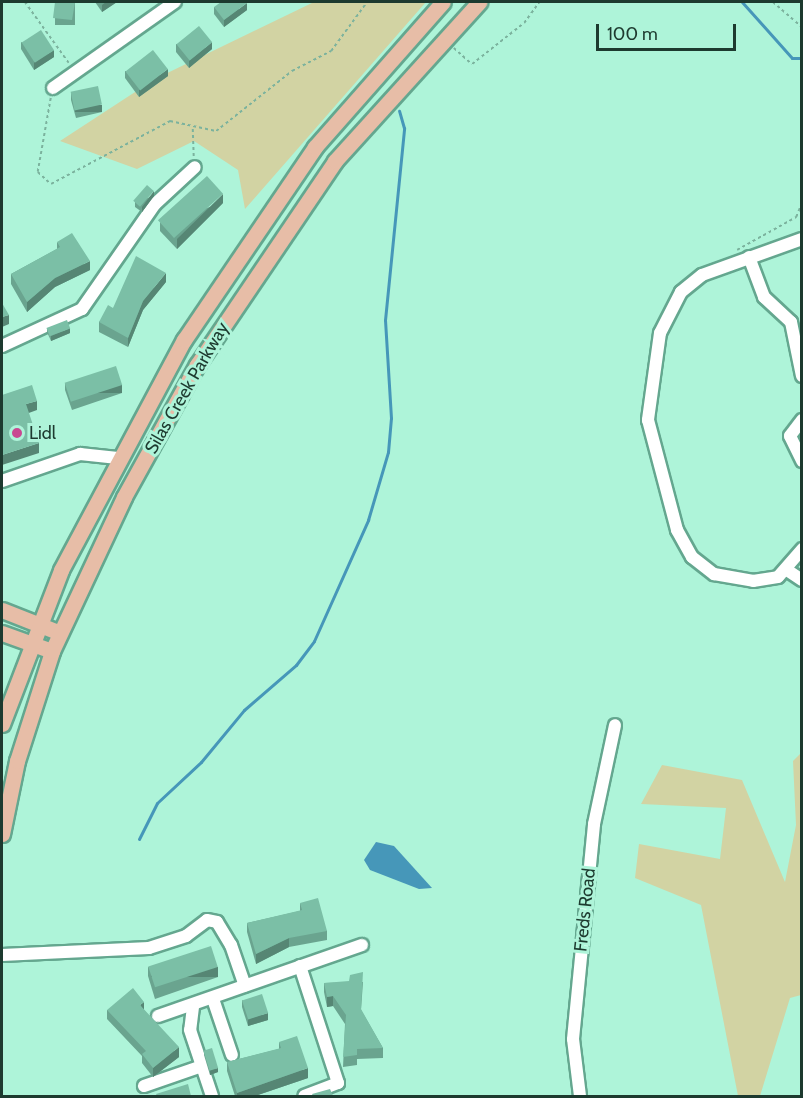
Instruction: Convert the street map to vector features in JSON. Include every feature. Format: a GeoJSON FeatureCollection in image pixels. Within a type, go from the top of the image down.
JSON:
{"type":"FeatureCollection","features":[{"type":"Feature","properties":{"kind":"main road","name":"Silas Creek Parkway"},"geometry":{"type":"LineString","coordinates":[[2,724],[37,623],[118,458],[184,340],[272,206],[349,104],[443,2]]}},
{"type":"Feature","properties":{"kind":"main road","name":"Silas Creek Parkway"},"geometry":{"type":"LineString","coordinates":[[2,834],[17,761],[52,651],[157,436],[292,221],[387,98],[479,2]]}},
{"type":"Feature","properties":{"kind":"main road"},"geometry":{"type":"LineString","coordinates":[[272,206],[292,221]]}},
{"type":"Feature","properties":{"kind":"main road"},"geometry":{"type":"LineString","coordinates":[[2,610],[60,633]]}},
{"type":"Feature","properties":{"kind":"main road"},"geometry":{"type":"LineString","coordinates":[[2,633],[52,651]]}},
{"type":"Feature","properties":{"kind":"street"},"geometry":{"type":"LineString","coordinates":[[53,88],[175,2]]}},
{"type":"Feature","properties":{"kind":"street"},"geometry":{"type":"LineString","coordinates":[[2,345],[82,309],[155,204],[195,167]]}},
{"type":"Feature","properties":{"kind":"street"},"geometry":{"type":"LineString","coordinates":[[801,239],[702,275],[670,306],[657,348],[648,420],[676,530],[692,557],[714,574],[735,580],[778,577],[787,570],[801,549]]}},
{"type":"Feature","properties":{"kind":"street"},"geometry":{"type":"LineString","coordinates":[[749,257],[764,297],[791,322],[801,376]]}},
{"type":"Feature","properties":{"kind":"street"},"geometry":{"type":"LineString","coordinates":[[801,420],[790,436],[801,461]]}},
{"type":"Feature","properties":{"kind":"street"},"geometry":{"type":"LineString","coordinates":[[2,481],[80,454],[118,458]]}},
{"type":"Feature","properties":{"kind":"street"},"geometry":{"type":"LineString","coordinates":[[787,570],[801,580]]}},
{"type":"Feature","properties":{"kind":"street","name":"Freds Road"},"geometry":{"type":"LineString","coordinates":[[579,1096],[574,1027],[594,824],[615,726]]}},
{"type":"Feature","properties":{"kind":"street"},"geometry":{"type":"LineString","coordinates":[[2,955],[149,948],[186,936],[207,920],[217,922],[245,986]]}},
{"type":"Feature","properties":{"kind":"street"},"geometry":{"type":"LineString","coordinates":[[158,1016],[193,1007],[245,986],[362,945]]}},
{"type":"Feature","properties":{"kind":"street"},"geometry":{"type":"LineString","coordinates":[[300,966],[338,1083],[304,1096]]}},
{"type":"Feature","properties":{"kind":"street"},"geometry":{"type":"LineString","coordinates":[[213,999],[232,1055]]}},
{"type":"Feature","properties":{"kind":"street"},"geometry":{"type":"LineString","coordinates":[[193,1007],[190,1030],[212,1096]]}},
{"type":"Feature","properties":{"kind":"street"},"geometry":{"type":"LineString","coordinates":[[144,1086],[202,1066]]}},
{"type":"Feature","properties":{"kind":"path"},"geometry":{"type":"LineString","coordinates":[[25,2],[75,71]]}},
{"type":"Feature","properties":{"kind":"path"},"geometry":{"type":"LineString","coordinates":[[53,88],[38,172],[44,183],[59,182],[170,121],[183,120],[193,128],[216,131],[292,71],[331,51],[367,2]]}},
{"type":"Feature","properties":{"kind":"path"},"geometry":{"type":"LineString","coordinates":[[454,48],[472,64],[524,23],[539,2]]}},
{"type":"Feature","properties":{"kind":"path"},"geometry":{"type":"LineString","coordinates":[[773,2],[801,27]]}},
{"type":"Feature","properties":{"kind":"path"},"geometry":{"type":"LineString","coordinates":[[193,128],[195,167]]}},
{"type":"Feature","properties":{"kind":"path"},"geometry":{"type":"LineString","coordinates":[[730,255],[796,217],[801,202]]}},
{"type":"Feature","properties":{"kind":"green space"},"geometry":{"type":"Polygon","coordinates":[[[314,2],[426,2],[245,209],[238,170],[194,141],[137,169],[60,141],[155,79],[314,2]]]}},
{"type":"Feature","properties":{"kind":"green space"},"geometry":{"type":"Polygon","coordinates":[[[801,753],[801,995],[790,998],[760,1096],[738,1096],[701,905],[635,878],[639,844],[720,859],[726,808],[641,804],[662,765],[742,780],[785,882],[796,825],[793,761],[801,753]]]}},
{"type":"Feature","properties":{"kind":"water"},"geometry":{"type":"Polygon","coordinates":[[[376,842],[394,846],[432,888],[419,889],[370,870],[364,860],[376,842]]]}},
{"type":"Feature","properties":{"kind":"building"},"geometry":{"type":"Polygon","coordinates":[[[55,2],[75,2],[72,20],[53,18],[55,2]]]}},
{"type":"Feature","properties":{"kind":"building"},"geometry":{"type":"Polygon","coordinates":[[[221,2],[247,3],[224,20],[214,7],[221,2]]]}},
{"type":"Feature","properties":{"kind":"building"},"geometry":{"type":"Polygon","coordinates":[[[199,26],[212,42],[190,61],[176,44],[199,26]]]}},
{"type":"Feature","properties":{"kind":"building"},"geometry":{"type":"Polygon","coordinates":[[[41,30],[54,50],[35,63],[22,43],[41,30]]]}},
{"type":"Feature","properties":{"kind":"building"},"geometry":{"type":"Polygon","coordinates":[[[153,50],[168,69],[140,90],[125,72],[153,50]]]}},
{"type":"Feature","properties":{"kind":"building"},"geometry":{"type":"Polygon","coordinates":[[[98,86],[102,105],[75,110],[71,92],[98,86]]]}},
{"type":"Feature","properties":{"kind":"building"},"geometry":{"type":"Polygon","coordinates":[[[207,176],[223,194],[174,238],[158,220],[207,176]]]}},
{"type":"Feature","properties":{"kind":"building"},"geometry":{"type":"Polygon","coordinates":[[[147,185],[154,191],[140,207],[133,201],[147,185]]]}},
{"type":"Feature","properties":{"kind":"building"},"geometry":{"type":"Polygon","coordinates":[[[72,233],[90,261],[55,278],[27,302],[11,274],[60,247],[57,242],[72,233]]]}},
{"type":"Feature","properties":{"kind":"building"},"geometry":{"type":"Polygon","coordinates":[[[136,256],[166,273],[143,301],[128,338],[99,322],[108,305],[113,308],[136,256]]]}},
{"type":"Feature","properties":{"kind":"building"},"geometry":{"type":"Polygon","coordinates":[[[2,303],[9,315],[2,317],[2,303]]]}},
{"type":"Feature","properties":{"kind":"building"},"geometry":{"type":"Polygon","coordinates":[[[67,320],[70,328],[50,336],[46,328],[67,320]]]}},
{"type":"Feature","properties":{"kind":"building"},"geometry":{"type":"Polygon","coordinates":[[[116,366],[122,385],[71,402],[65,383],[116,366]]]}},
{"type":"Feature","properties":{"kind":"building","name":"Lidl"},"geometry":{"type":"Polygon","coordinates":[[[32,385],[37,401],[26,404],[39,443],[2,455],[2,395],[32,385]]]}},
{"type":"Feature","properties":{"kind":"building"},"geometry":{"type":"Polygon","coordinates":[[[318,898],[327,931],[289,938],[256,954],[247,923],[302,910],[300,903],[318,898]]]}},
{"type":"Feature","properties":{"kind":"building"},"geometry":{"type":"Polygon","coordinates":[[[211,946],[218,967],[155,987],[148,966],[211,946]]]}},
{"type":"Feature","properties":{"kind":"building"},"geometry":{"type":"Polygon","coordinates":[[[363,972],[361,1009],[383,1048],[357,1049],[357,1055],[343,1057],[346,1015],[333,996],[327,997],[324,983],[349,981],[350,975],[363,972]]]}},
{"type":"Feature","properties":{"kind":"building"},"geometry":{"type":"Polygon","coordinates":[[[133,988],[144,1002],[140,1005],[179,1047],[153,1068],[142,1054],[146,1051],[107,1010],[133,988]]]}},
{"type":"Feature","properties":{"kind":"building"},"geometry":{"type":"Polygon","coordinates":[[[262,994],[268,1013],[248,1020],[242,1000],[262,994]]]}},
{"type":"Feature","properties":{"kind":"building"},"geometry":{"type":"Polygon","coordinates":[[[297,1036],[308,1068],[237,1093],[227,1062],[281,1048],[279,1042],[297,1036]]]}},
{"type":"Feature","properties":{"kind":"building"},"geometry":{"type":"Polygon","coordinates":[[[212,1048],[218,1068],[210,1071],[203,1051],[212,1048]]]}},
{"type":"Feature","properties":{"kind":"building"},"geometry":{"type":"Polygon","coordinates":[[[188,1084],[191,1096],[157,1096],[156,1094],[188,1084]]]}},
{"type":"Feature","properties":{"kind":"building"},"geometry":{"type":"Polygon","coordinates":[[[330,1089],[333,1096],[313,1096],[312,1094],[330,1089]]]}},
{"type":"Feature","properties":{"kind":"waterway"},"geometry":{"type":"LineString","coordinates":[[742,2],[792,58],[802,58]]}},
{"type":"Feature","properties":{"kind":"waterway"},"geometry":{"type":"LineString","coordinates":[[139,839],[157,803],[201,762],[244,710],[296,665],[314,641],[368,520],[388,452],[391,418],[385,320],[404,128],[399,111]]}},
{"type":"Feature","properties":{"kind":"place","name":"Lidl"},"geometry":{"type":"Point","coordinates":[17,433]}}]}
